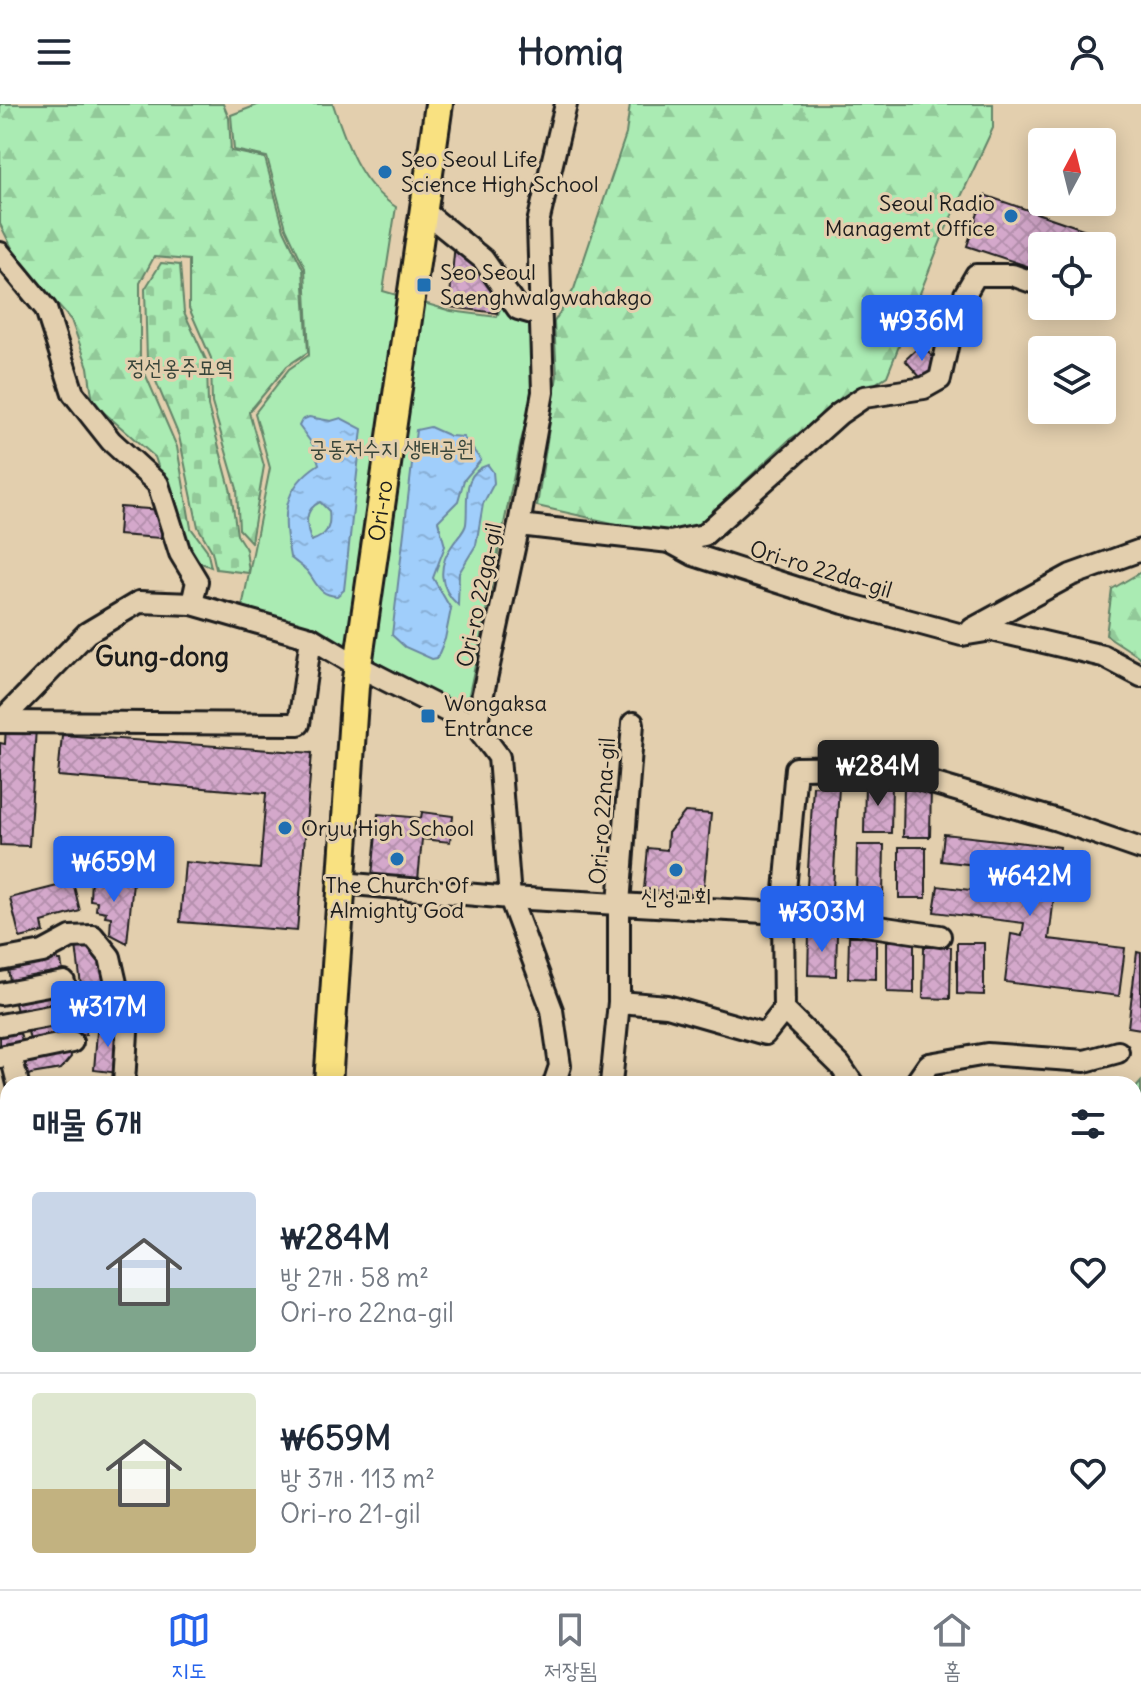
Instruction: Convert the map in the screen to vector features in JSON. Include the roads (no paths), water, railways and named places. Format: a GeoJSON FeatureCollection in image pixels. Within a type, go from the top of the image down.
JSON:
{"type":"FeatureCollection","features":[{"type":"Feature","properties":{"kind":"main road","name":"Ori-ro"},"geometry":{"type":"LineString","coordinates":[[329,1076],[358,666],[439,104]]}},
{"type":"Feature","properties":{"kind":"street","name":"Ori-ro 22ga-gil"},"geometry":{"type":"LineString","coordinates":[[476,726],[519,525],[543,392],[538,223],[566,104]]}},
{"type":"Feature","properties":{"kind":"street"},"geometry":{"type":"LineString","coordinates":[[425,212],[483,259],[518,309],[539,315]]}},
{"type":"Feature","properties":{"kind":"street"},"geometry":{"type":"LineString","coordinates":[[0,253],[46,309],[73,393],[111,441],[158,484],[180,553],[197,581],[192,604]]}},
{"type":"Feature","properties":{"kind":"street","name":"Ori-ro 22da-gil"},"geometry":{"type":"LineString","coordinates":[[519,525],[670,542],[704,535],[839,414],[864,397],[924,388],[940,379],[949,338],[959,326],[965,294],[976,275],[1012,275],[1028,281]]}},
{"type":"Feature","properties":{"kind":"street","name":"Ori-ro 22da-gil"},"geometry":{"type":"LineString","coordinates":[[670,542],[694,555],[844,603],[962,635],[992,630],[1103,656],[1141,676]]}},
{"type":"Feature","properties":{"kind":"street"},"geometry":{"type":"LineString","coordinates":[[962,635],[1071,575],[1141,550]]}},
{"type":"Feature","properties":{"kind":"street"},"geometry":{"type":"LineString","coordinates":[[0,722],[87,633],[139,602],[192,604],[311,638],[358,666],[476,726],[499,757],[510,898],[552,1010],[560,1066],[557,1076]]}},
{"type":"Feature","properties":{"kind":"street"},"geometry":{"type":"LineString","coordinates":[[0,722],[299,724],[311,638]]}},
{"type":"Feature","properties":{"kind":"street","name":"Ori-ro 22na-gil"},"geometry":{"type":"LineString","coordinates":[[612,1076],[619,1002],[619,904],[633,723]]}},
{"type":"Feature","properties":{"kind":"street"},"geometry":{"type":"LineString","coordinates":[[619,1002],[667,1006],[765,1034],[784,1010],[783,913],[796,768],[878,767],[1057,820],[1141,849]]}},
{"type":"Feature","properties":{"kind":"street","name":"Ori-ro 22na-gil"},"geometry":{"type":"LineString","coordinates":[[342,883],[510,898],[783,913],[940,936]]}},
{"type":"Feature","properties":{"kind":"street"},"geometry":{"type":"LineString","coordinates":[[0,960],[43,952],[71,937],[93,936],[110,957],[127,1032],[124,1076]]}},
{"type":"Feature","properties":{"kind":"street"},"geometry":{"type":"LineString","coordinates":[[17,1076],[12,1023],[4,993],[64,982]]}},
{"type":"Feature","properties":{"kind":"street"},"geometry":{"type":"LineString","coordinates":[[784,1010],[848,1076]]}},
{"type":"Feature","properties":{"kind":"street"},"geometry":{"type":"LineString","coordinates":[[12,1023],[71,1012]]}},
{"type":"Feature","properties":{"kind":"street"},"geometry":{"type":"LineString","coordinates":[[13,1054],[72,1042]]}},
{"type":"Feature","properties":{"kind":"street"},"geometry":{"type":"LineString","coordinates":[[921,1076],[929,1064],[987,1054],[1085,1061],[1118,1052]]}},
{"type":"Feature","properties":{"kind":"water"},"geometry":{"type":"Polygon","coordinates":[[[309,417],[331,421],[341,418],[362,429],[344,590],[337,596],[322,591],[307,571],[290,557],[286,530],[287,505],[297,484],[319,464],[313,445],[299,426],[302,420],[309,417]],[[320,502],[308,514],[311,541],[327,530],[329,511],[320,502]]]}},
{"type":"Feature","properties":{"kind":"water"},"geometry":{"type":"Polygon","coordinates":[[[430,427],[450,436],[463,437],[481,460],[464,480],[458,501],[438,521],[445,546],[433,578],[451,609],[445,639],[437,658],[432,659],[405,647],[392,635],[416,430],[430,427]]]}},
{"type":"Feature","properties":{"kind":"water"},"geometry":{"type":"Polygon","coordinates":[[[488,465],[493,472],[494,483],[483,504],[476,545],[459,573],[458,605],[444,584],[444,560],[465,527],[468,489],[473,474],[488,465]]]}},
{"type":"Feature","properties":{"kind":"place","name":"Seo Seoul Life Science High School"},"geometry":{"type":"Point","coordinates":[385,172]}},
{"type":"Feature","properties":{"kind":"place","name":"Seoul Radio Managemt Office"},"geometry":{"type":"Point","coordinates":[1011,216]}},
{"type":"Feature","properties":{"kind":"place","name":"Seo Seoul Saenghwalgwahakgo"},"geometry":{"type":"Point","coordinates":[424,285]}},
{"type":"Feature","properties":{"kind":"place","name":"Wongaksa Entrance"},"geometry":{"type":"Point","coordinates":[428,716]}},
{"type":"Feature","properties":{"kind":"place","name":"Oryu High School"},"geometry":{"type":"Point","coordinates":[285,828]}},
{"type":"Feature","properties":{"kind":"place","name":"The Church Of Almighty God"},"geometry":{"type":"Point","coordinates":[397,859]}},
{"type":"Feature","properties":{"kind":"place","name":"신성교회"},"geometry":{"type":"Point","coordinates":[676,870]}},
{"type":"Feature","properties":{"kind":"district","name":"Gung-dong"},"geometry":{"type":"Point","coordinates":[162,656]}},
{"type":"Feature","properties":{"kind":"park label","name":"정선옹주묘역"},"geometry":{"type":"Point","coordinates":[180,367]}},
{"type":"Feature","properties":{"kind":"park label","name":"궁동저수지 생태공원"},"geometry":{"type":"Point","coordinates":[392,448]}}]}
